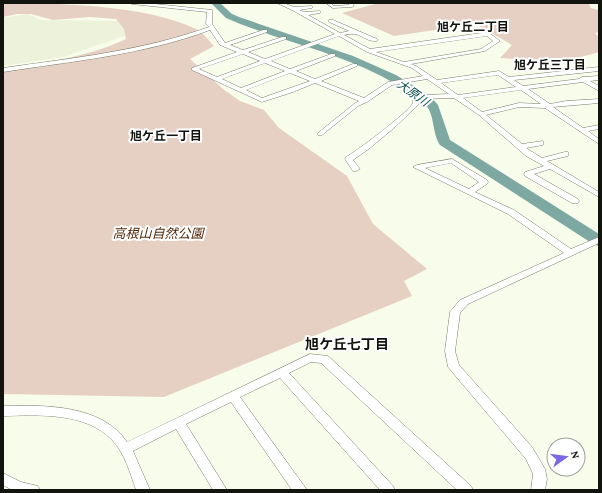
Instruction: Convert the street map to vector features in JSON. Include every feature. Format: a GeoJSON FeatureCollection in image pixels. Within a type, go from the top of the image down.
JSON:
{"type":"FeatureCollection","features":[{"type":"Feature","properties":{"kind":"street"},"geometry":{"type":"LineString","coordinates":[[132,3],[210,11]]}},
{"type":"Feature","properties":{"kind":"street"},"geometry":{"type":"LineString","coordinates":[[279,3],[294,9],[337,35],[369,51],[405,63],[436,82],[481,114],[520,147],[540,161],[599,195]]}},
{"type":"Feature","properties":{"kind":"street"},"geometry":{"type":"LineString","coordinates":[[328,3],[333,7],[352,6],[350,3]]}},
{"type":"Feature","properties":{"kind":"street"},"geometry":{"type":"LineString","coordinates":[[209,5],[209,24],[222,44],[365,101]]}},
{"type":"Feature","properties":{"kind":"street"},"geometry":{"type":"LineString","coordinates":[[294,9],[310,7]]}},
{"type":"Feature","properties":{"kind":"street"},"geometry":{"type":"LineString","coordinates":[[303,14],[318,12]]}},
{"type":"Feature","properties":{"kind":"street"},"geometry":{"type":"LineString","coordinates":[[331,21],[375,40]]}},
{"type":"Feature","properties":{"kind":"street"},"geometry":{"type":"LineString","coordinates":[[3,70],[142,49],[194,36],[212,28]]}},
{"type":"Feature","properties":{"kind":"street"},"geometry":{"type":"LineString","coordinates":[[226,45],[265,31]]}},
{"type":"Feature","properties":{"kind":"street"},"geometry":{"type":"LineString","coordinates":[[217,80],[337,35],[353,31]]}},
{"type":"Feature","properties":{"kind":"street"},"geometry":{"type":"LineString","coordinates":[[369,51],[488,34],[497,41],[483,50],[405,63]]}},
{"type":"Feature","properties":{"kind":"street"},"geometry":{"type":"LineString","coordinates":[[284,38],[194,69],[262,100],[355,65]]}},
{"type":"Feature","properties":{"kind":"street"},"geometry":{"type":"LineString","coordinates":[[241,90],[333,55]]}},
{"type":"Feature","properties":{"kind":"street"},"geometry":{"type":"LineString","coordinates":[[509,79],[599,69]]}},
{"type":"Feature","properties":{"kind":"street"},"geometry":{"type":"LineString","coordinates":[[436,82],[499,72],[599,142]]}},
{"type":"Feature","properties":{"kind":"street"},"geometry":{"type":"LineString","coordinates":[[571,72],[599,88]]}},
{"type":"Feature","properties":{"kind":"street"},"geometry":{"type":"LineString","coordinates":[[320,134],[356,105],[365,101],[390,83],[428,77]]}},
{"type":"Feature","properties":{"kind":"street"},"geometry":{"type":"LineString","coordinates":[[356,168],[349,159],[365,149],[390,128],[416,104],[416,98],[424,96],[456,97],[521,87],[599,78]]}},
{"type":"Feature","properties":{"kind":"street"},"geometry":{"type":"LineString","coordinates":[[481,114],[508,107],[547,106],[599,101]]}},
{"type":"Feature","properties":{"kind":"street"},"geometry":{"type":"LineString","coordinates":[[582,130],[599,127]]}},
{"type":"Feature","properties":{"kind":"street"},"geometry":{"type":"LineString","coordinates":[[520,147],[540,143]]}},
{"type":"Feature","properties":{"kind":"street"},"geometry":{"type":"LineString","coordinates":[[540,161],[565,154]]}},
{"type":"Feature","properties":{"kind":"street"},"geometry":{"type":"LineString","coordinates":[[469,192],[484,182],[452,161],[416,167],[511,212],[571,252]]}},
{"type":"Feature","properties":{"kind":"street"},"geometry":{"type":"LineString","coordinates":[[549,167],[528,174],[575,201]]}},
{"type":"Feature","properties":{"kind":"street"},"geometry":{"type":"LineString","coordinates":[[591,190],[599,187]]}},
{"type":"Feature","properties":{"kind":"street"},"geometry":{"type":"LineString","coordinates":[[538,490],[541,482],[538,466],[528,451],[454,367],[450,351],[455,312],[464,302],[599,240]]}},
{"type":"Feature","properties":{"kind":"street"},"geometry":{"type":"LineString","coordinates":[[126,448],[310,358],[324,359],[466,490]]}},
{"type":"Feature","properties":{"kind":"street"},"geometry":{"type":"LineString","coordinates":[[282,372],[388,490]]}},
{"type":"Feature","properties":{"kind":"street"},"geometry":{"type":"LineString","coordinates":[[233,396],[300,490]]}},
{"type":"Feature","properties":{"kind":"street"},"geometry":{"type":"LineString","coordinates":[[3,411],[75,416],[103,425],[117,436],[126,448],[143,490]]}},
{"type":"Feature","properties":{"kind":"street"},"geometry":{"type":"LineString","coordinates":[[178,422],[220,490]]}},
{"type":"Feature","properties":{"kind":"street"},"geometry":{"type":"LineString","coordinates":[[3,480],[19,487],[32,490]]}},
{"type":"Feature","properties":{"kind":"shaded area"},"geometry":{"type":"Polygon","coordinates":[[[28,14],[41,20],[121,21],[127,35],[63,57],[3,66],[3,18],[28,14]]]}},
{"type":"Feature","properties":{"kind":"green space","name":"高根山自然公園"},"geometry":{"type":"Polygon","coordinates":[[[3,3],[75,5],[128,10],[176,21],[199,30],[214,46],[190,59],[223,89],[240,101],[264,110],[279,128],[347,176],[373,224],[427,269],[404,281],[412,296],[164,397],[3,394],[3,69],[50,62],[81,55],[126,39],[124,29],[116,19],[90,17],[53,20],[31,14],[17,14],[3,17],[3,3]]]}},
{"type":"Feature","properties":{"kind":"green space"},"geometry":{"type":"Polygon","coordinates":[[[379,3],[588,3],[591,8],[599,10],[599,32],[595,33],[599,37],[599,52],[575,58],[550,60],[500,58],[512,45],[476,24],[394,36],[342,13],[379,3]]]}},
{"type":"Feature","properties":{"kind":"waterway","name":"大原川"},"geometry":{"type":"LineString","coordinates":[[215,3],[229,16],[350,58],[393,78],[413,90],[426,99],[435,109],[441,133],[445,142],[599,241]]}},
{"type":"Feature","properties":{"kind":"district","name":"旭ケ丘二丁目"},"geometry":{"type":"Point","coordinates":[473,27]}},
{"type":"Feature","properties":{"kind":"district","name":"旭ケ丘三丁目"},"geometry":{"type":"Point","coordinates":[550,65]}},
{"type":"Feature","properties":{"kind":"district","name":"旭ケ丘一丁目"},"geometry":{"type":"Point","coordinates":[166,136]}},
{"type":"Feature","properties":{"kind":"district","name":"旭ケ丘七丁目"},"geometry":{"type":"Point","coordinates":[347,344]}}]}
